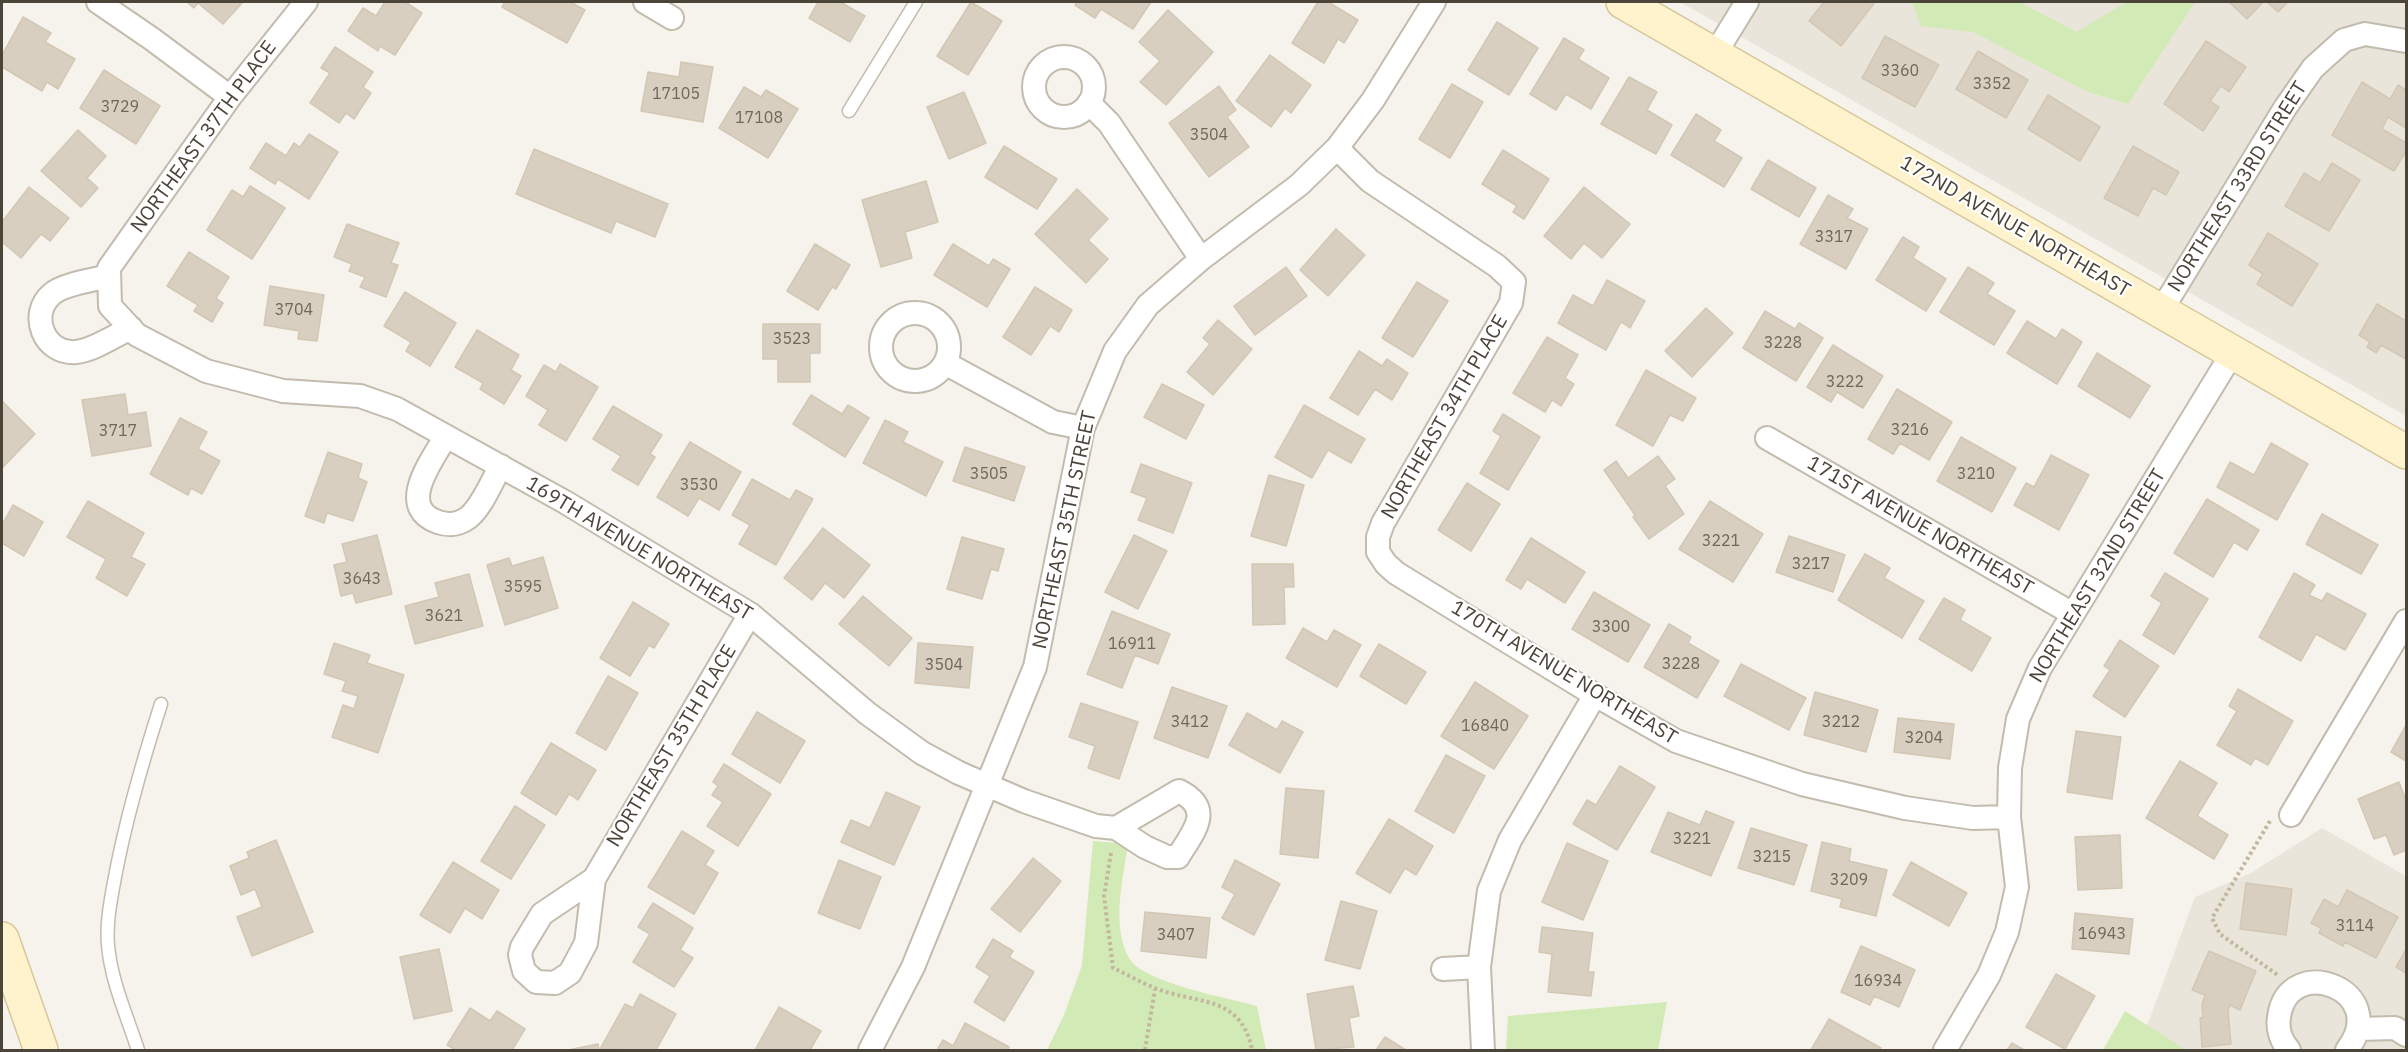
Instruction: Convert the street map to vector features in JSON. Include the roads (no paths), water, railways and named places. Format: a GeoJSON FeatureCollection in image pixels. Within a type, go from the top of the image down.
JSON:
{"type":"FeatureCollection","features":[{"type":"Feature","properties":{"kind":"street"},"geometry":{"type":"LineString","coordinates":[[98,2],[230,97]]}},
{"type":"Feature","properties":{"kind":"street","name":"NORTHEAST 37TH PLACE"},"geometry":{"type":"LineString","coordinates":[[306,2],[230,97],[109,268],[110,306],[137,335],[206,371],[283,390],[360,396]]}},
{"type":"Feature","properties":{"kind":"street"},"geometry":{"type":"LineString","coordinates":[[645,2],[672,18]]}},
{"type":"Feature","properties":{"kind":"street","name":"NORTHEAST 35TH STREET"},"geometry":{"type":"LineString","coordinates":[[870,1050],[914,967],[1035,666],[1083,428],[1115,351],[1148,305],[1201,259],[1299,185],[1337,148],[1373,100],[1434,2]]}},
{"type":"Feature","properties":{"kind":"street","name":"172ND AVENUE NORTHEAST"},"geometry":{"type":"LineString","coordinates":[[1623,2],[2406,452]]}},
{"type":"Feature","properties":{"kind":"street"},"geometry":{"type":"LineString","coordinates":[[1715,54],[1747,2]]}},
{"type":"Feature","properties":{"kind":"street","name":"NORTHEAST 33RD STREET"},"geometry":{"type":"LineString","coordinates":[[2161,311],[2284,108],[2313,68],[2344,40],[2365,34],[2406,41]]}},
{"type":"Feature","properties":{"kind":"street"},"geometry":{"type":"LineString","coordinates":[[1089,103],[1109,123],[1201,259]]}},
{"type":"Feature","properties":{"kind":"street","name":"NORTHEAST 34TH PLACE"},"geometry":{"type":"LineString","coordinates":[[1337,148],[1370,181],[1497,266],[1514,282],[1511,303],[1383,523],[1368,556]]}},
{"type":"Feature","properties":{"kind":"street"},"geometry":{"type":"LineString","coordinates":[[109,276],[58,290],[50,295],[41,311],[41,330],[54,346],[73,352],[84,350],[131,328]]}},
{"type":"Feature","properties":{"kind":"street","name":"NORTHEAST 32ND STREET"},"geometry":{"type":"LineString","coordinates":[[1945,1050],[1989,975],[2007,932],[2017,887],[2009,817],[2010,768],[2018,719],[2040,668],[2232,352]]}},
{"type":"Feature","properties":{"kind":"street"},"geometry":{"type":"LineString","coordinates":[[945,363],[1053,422],[1083,428]]}},
{"type":"Feature","properties":{"kind":"street","name":"169TH AVENUE NORTHEAST"},"geometry":{"type":"LineString","coordinates":[[360,396],[398,409],[501,466],[750,614],[867,713],[922,753],[1024,801],[1096,826],[1116,828]]}},
{"type":"Feature","properties":{"kind":"street"},"geometry":{"type":"LineString","coordinates":[[446,436],[421,479],[418,489],[421,507],[434,521],[454,524],[471,516],[501,466]]}},
{"type":"Feature","properties":{"kind":"street","name":"171ST AVENUE NORTHEAST"},"geometry":{"type":"LineString","coordinates":[[1767,438],[2073,614]]}},
{"type":"Feature","properties":{"kind":"street","name":"170TH AVENUE NORTHEAST"},"geometry":{"type":"LineString","coordinates":[[1368,556],[1386,564],[1396,573],[1676,741],[1802,784],[1905,808],[1973,818],[2009,817]]}},
{"type":"Feature","properties":{"kind":"street","name":"NORTHEAST 35TH PLACE"},"geometry":{"type":"LineString","coordinates":[[594,879],[750,614]]}},
{"type":"Feature","properties":{"kind":"street"},"geometry":{"type":"LineString","coordinates":[[2291,815],[2406,621]]}},
{"type":"Feature","properties":{"kind":"street"},"geometry":{"type":"LineString","coordinates":[[1483,1050],[1479,967],[1489,891],[1510,840],[1595,694]]}},
{"type":"Feature","properties":{"kind":"street"},"geometry":{"type":"LineString","coordinates":[[2,939],[41,1050]]}},
{"type":"Feature","properties":{"kind":"street"},"geometry":{"type":"LineString","coordinates":[[1443,969],[1479,967]]}},
{"type":"Feature","properties":{"kind":"street"},"geometry":{"type":"LineString","coordinates":[[2289,1050],[2280,1036],[2278,1023],[2280,1009],[2286,997],[2296,988],[2309,983],[2323,982],[2336,986],[2355,1003],[2359,1016],[2359,1029],[2348,1050]]}},
{"type":"Feature","properties":{"kind":"street"},"geometry":{"type":"LineString","coordinates":[[2359,1029],[2395,1028],[2406,1035]]}},
{"type":"Feature","properties":{"kind":"lane"},"geometry":{"type":"LineString","coordinates":[[849,111],[916,2]]}},
{"type":"Feature","properties":{"kind":"lane"},"geometry":{"type":"LineString","coordinates":[[138,1050],[114,979],[108,945],[108,916],[119,856],[138,780],[161,704]]}}]}
